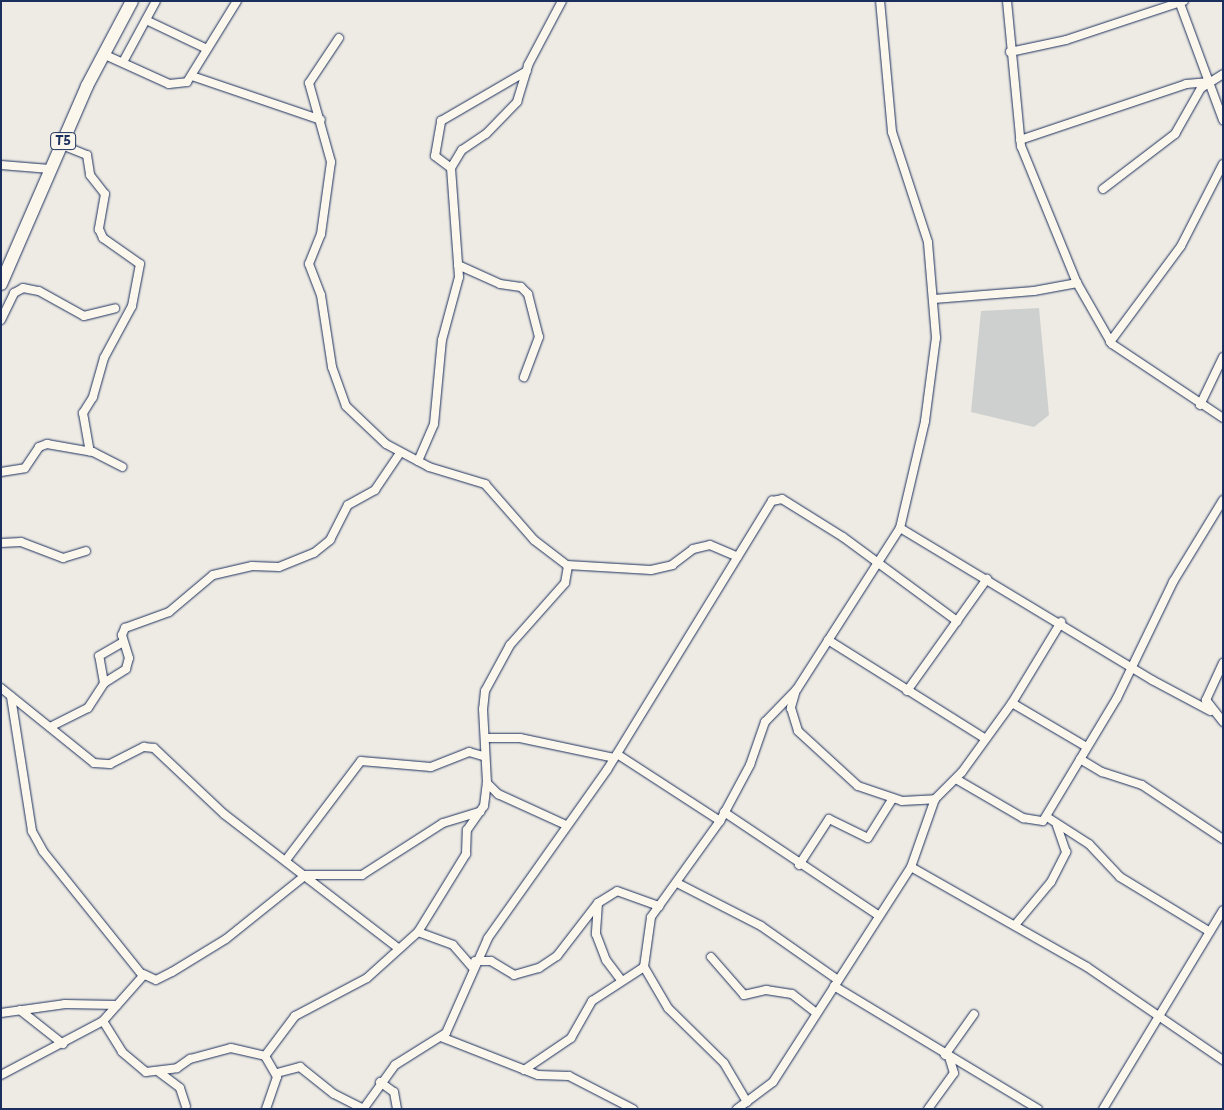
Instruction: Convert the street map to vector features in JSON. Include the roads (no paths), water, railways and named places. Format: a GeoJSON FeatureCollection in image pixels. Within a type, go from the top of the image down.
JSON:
{"type":"FeatureCollection","features":[{"type":"Feature","properties":{"kind":"highway","name":"T5"},"geometry":{"type":"LineString","coordinates":[[2,280],[103,54],[132,1]]}},
{"type":"Feature","properties":{"kind":"street"},"geometry":{"type":"LineString","coordinates":[[123,62],[156,1]]}},
{"type":"Feature","properties":{"kind":"street"},"geometry":{"type":"LineString","coordinates":[[103,54],[169,84],[187,82],[192,76],[205,48],[237,1]]}},
{"type":"Feature","properties":{"kind":"street"},"geometry":{"type":"LineString","coordinates":[[418,461],[434,424],[442,340],[457,288],[458,265],[452,168],[462,150],[486,134],[516,102],[527,71],[562,1]]}},
{"type":"Feature","properties":{"kind":"street"},"geometry":{"type":"LineString","coordinates":[[747,1102],[724,1063],[668,1008],[644,967],[651,917],[679,884],[720,821],[750,766],[765,722],[797,689],[875,562],[900,528],[925,422],[936,338],[934,299],[925,226],[892,132],[880,1]]}},
{"type":"Feature","properties":{"kind":"street"},"geometry":{"type":"LineString","coordinates":[[1007,1],[1010,52],[1020,140],[1077,283],[1110,342],[1200,406],[1223,418]]}},
{"type":"Feature","properties":{"kind":"street"},"geometry":{"type":"LineString","coordinates":[[1010,52],[1066,40],[1181,2],[1207,82],[1223,120]]}},
{"type":"Feature","properties":{"kind":"street"},"geometry":{"type":"LineString","coordinates":[[146,20],[205,48]]}},
{"type":"Feature","properties":{"kind":"street"},"geometry":{"type":"LineString","coordinates":[[339,38],[310,79],[330,151],[330,180],[321,234],[309,264],[321,295],[332,367],[342,400],[353,414],[400,453],[487,485],[534,540],[568,565],[651,570],[672,565],[693,549],[710,545],[738,558]]}},
{"type":"Feature","properties":{"kind":"street"},"geometry":{"type":"LineString","coordinates":[[452,168],[436,158],[441,121],[527,71]]}},
{"type":"Feature","properties":{"kind":"street"},"geometry":{"type":"LineString","coordinates":[[1020,140],[1186,84],[1207,82],[1223,74]]}},
{"type":"Feature","properties":{"kind":"street"},"geometry":{"type":"LineString","coordinates":[[192,76],[321,120]]}},
{"type":"Feature","properties":{"kind":"street"},"geometry":{"type":"LineString","coordinates":[[1103,189],[1175,134],[1207,82]]}},
{"type":"Feature","properties":{"kind":"street"},"geometry":{"type":"LineString","coordinates":[[62,146],[87,155],[90,175],[105,194],[99,229],[103,238],[140,264],[132,306],[104,358],[93,397],[84,412],[90,451]]}},
{"type":"Feature","properties":{"kind":"street"},"geometry":{"type":"LineString","coordinates":[[1110,342],[1181,246],[1223,164]]}},
{"type":"Feature","properties":{"kind":"street"},"geometry":{"type":"LineString","coordinates":[[1,165],[50,170]]}},
{"type":"Feature","properties":{"kind":"street"},"geometry":{"type":"LineString","coordinates":[[458,265],[500,284],[521,288],[528,294],[539,337],[524,377]]}},
{"type":"Feature","properties":{"kind":"street"},"geometry":{"type":"LineString","coordinates":[[934,299],[1077,283]]}},
{"type":"Feature","properties":{"kind":"street"},"geometry":{"type":"LineString","coordinates":[[1,320],[14,293],[23,288],[39,291],[79,314],[97,316],[115,308]]}},
{"type":"Feature","properties":{"kind":"street"},"geometry":{"type":"LineString","coordinates":[[1200,406],[1223,357]]}},
{"type":"Feature","properties":{"kind":"street"},"geometry":{"type":"LineString","coordinates":[[1,472],[25,468],[42,445],[90,451],[122,467]]}},
{"type":"Feature","properties":{"kind":"street"},"geometry":{"type":"LineString","coordinates":[[50,727],[90,707],[104,683],[128,666],[123,642],[125,628],[170,612],[213,575],[252,566],[279,568],[320,549],[330,540],[348,505],[369,496],[400,453]]}},
{"type":"Feature","properties":{"kind":"street"},"geometry":{"type":"LineString","coordinates":[[277,1073],[300,1067],[334,1094],[364,1108],[380,1082],[400,1061],[441,1037],[474,964],[566,825],[615,756],[770,503],[780,498],[875,562],[957,621]]}},
{"type":"Feature","properties":{"kind":"street"},"geometry":{"type":"LineString","coordinates":[[956,778],[1032,822],[1046,817],[1131,666],[1174,582],[1223,500]]}},
{"type":"Feature","properties":{"kind":"street"},"geometry":{"type":"LineString","coordinates":[[900,528],[1210,711],[1223,722]]}},
{"type":"Feature","properties":{"kind":"street"},"geometry":{"type":"LineString","coordinates":[[1,543],[21,542],[63,558],[86,550]]}},
{"type":"Feature","properties":{"kind":"street"},"geometry":{"type":"LineString","coordinates":[[265,1056],[295,1016],[367,978],[418,932],[462,862],[467,830],[480,812],[487,783],[483,756],[486,738],[482,709],[487,686],[518,634],[566,580],[568,565]]}},
{"type":"Feature","properties":{"kind":"street"},"geometry":{"type":"LineString","coordinates":[[907,691],[987,579]]}},
{"type":"Feature","properties":{"kind":"street"},"geometry":{"type":"LineString","coordinates":[[737,1109],[773,1082],[878,915],[911,867],[935,799],[956,778],[1012,703],[1061,622]]}},
{"type":"Feature","properties":{"kind":"street"},"geometry":{"type":"LineString","coordinates":[[828,640],[986,739]]}},
{"type":"Feature","properties":{"kind":"street"},"geometry":{"type":"LineString","coordinates":[[104,683],[99,656],[123,642]]}},
{"type":"Feature","properties":{"kind":"street"},"geometry":{"type":"LineString","coordinates":[[1210,711],[1207,690],[1223,663]]}},
{"type":"Feature","properties":{"kind":"street"},"geometry":{"type":"LineString","coordinates":[[1,688],[98,765],[152,748],[224,814],[306,875],[399,949]]}},
{"type":"Feature","properties":{"kind":"street"},"geometry":{"type":"LineString","coordinates":[[797,689],[792,714],[806,741],[838,764],[858,786],[910,802],[935,799]]}},
{"type":"Feature","properties":{"kind":"street"},"geometry":{"type":"LineString","coordinates":[[11,697],[32,831],[48,858],[143,974],[156,980],[226,939],[306,875],[362,875],[443,823],[480,812]]}},
{"type":"Feature","properties":{"kind":"street"},"geometry":{"type":"LineString","coordinates":[[1012,703],[1085,746]]}},
{"type":"Feature","properties":{"kind":"street"},"geometry":{"type":"LineString","coordinates":[[486,738],[520,738],[615,756],[720,821]]}},
{"type":"Feature","properties":{"kind":"street"},"geometry":{"type":"LineString","coordinates":[[286,860],[361,761],[431,768],[469,752],[483,756]]}},
{"type":"Feature","properties":{"kind":"street"},"geometry":{"type":"LineString","coordinates":[[1080,758],[1102,772],[1142,785],[1223,839]]}},
{"type":"Feature","properties":{"kind":"street"},"geometry":{"type":"LineString","coordinates":[[487,783],[498,794],[566,825]]}},
{"type":"Feature","properties":{"kind":"street"},"geometry":{"type":"LineString","coordinates":[[799,865],[829,819],[868,838],[893,798]]}},
{"type":"Feature","properties":{"kind":"street"},"geometry":{"type":"LineString","coordinates":[[724,812],[799,865],[878,915]]}},
{"type":"Feature","properties":{"kind":"street"},"geometry":{"type":"LineString","coordinates":[[1046,817],[1056,826],[1087,842],[1120,878],[1210,932]]}},
{"type":"Feature","properties":{"kind":"street"},"geometry":{"type":"LineString","coordinates":[[1015,924],[1051,882],[1066,852],[1056,826]]}},
{"type":"Feature","properties":{"kind":"street"},"geometry":{"type":"LineString","coordinates":[[911,867],[1015,924],[1223,1060]]}},
{"type":"Feature","properties":{"kind":"street"},"geometry":{"type":"LineString","coordinates":[[679,884],[761,926],[836,983],[947,1056],[969,1067],[1038,1109]]}},
{"type":"Feature","properties":{"kind":"street"},"geometry":{"type":"LineString","coordinates":[[474,964],[490,960],[514,974],[539,968],[556,956],[598,903],[620,890],[659,906]]}},
{"type":"Feature","properties":{"kind":"street"},"geometry":{"type":"LineString","coordinates":[[598,903],[596,934],[606,960],[622,981]]}},
{"type":"Feature","properties":{"kind":"street"},"geometry":{"type":"LineString","coordinates":[[1103,1109],[1223,910]]}},
{"type":"Feature","properties":{"kind":"street"},"geometry":{"type":"LineString","coordinates":[[418,932],[453,944],[474,964]]}},
{"type":"Feature","properties":{"kind":"street"},"geometry":{"type":"LineString","coordinates":[[711,957],[744,995],[766,990],[792,994],[816,1012]]}},
{"type":"Feature","properties":{"kind":"street"},"geometry":{"type":"LineString","coordinates":[[524,1070],[571,1038],[592,1001],[644,967]]}},
{"type":"Feature","properties":{"kind":"street"},"geometry":{"type":"LineString","coordinates":[[1,1075],[63,1044],[103,1021],[143,974]]}},
{"type":"Feature","properties":{"kind":"street"},"geometry":{"type":"LineString","coordinates":[[1,1013],[69,1004],[117,1006]]}},
{"type":"Feature","properties":{"kind":"street"},"geometry":{"type":"LineString","coordinates":[[20,1010],[63,1044]]}},
{"type":"Feature","properties":{"kind":"street"},"geometry":{"type":"LineString","coordinates":[[947,1056],[974,1014]]}},
{"type":"Feature","properties":{"kind":"street"},"geometry":{"type":"LineString","coordinates":[[103,1021],[129,1060],[145,1072],[159,1072],[231,1048],[265,1056],[277,1073]]}},
{"type":"Feature","properties":{"kind":"street"},"geometry":{"type":"LineString","coordinates":[[441,1037],[541,1076],[569,1076],[632,1109]]}},
{"type":"Feature","properties":{"kind":"street"},"geometry":{"type":"LineString","coordinates":[[947,1056],[954,1073]]}},
{"type":"Feature","properties":{"kind":"street"},"geometry":{"type":"LineString","coordinates":[[928,1109],[954,1073],[969,1067]]}},
{"type":"Feature","properties":{"kind":"street"},"geometry":{"type":"LineString","coordinates":[[159,1072],[180,1088],[186,1106]]}},
{"type":"Feature","properties":{"kind":"street"},"geometry":{"type":"LineString","coordinates":[[266,1109],[277,1073]]}},
{"type":"Feature","properties":{"kind":"street"},"geometry":{"type":"LineString","coordinates":[[380,1082],[394,1092],[397,1109]]}}]}
